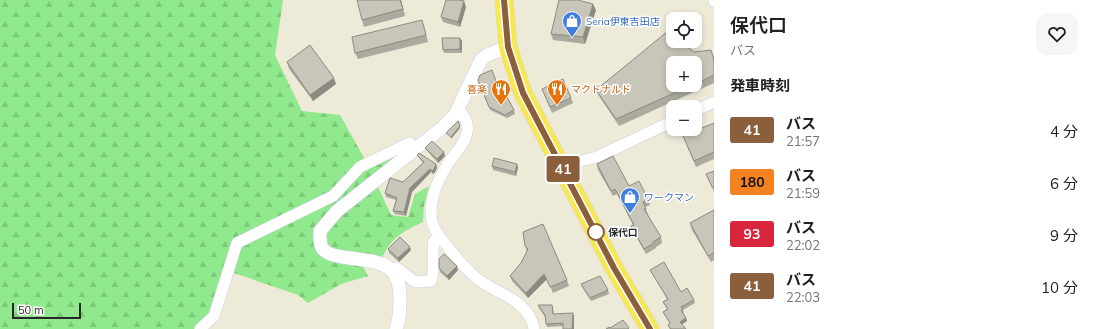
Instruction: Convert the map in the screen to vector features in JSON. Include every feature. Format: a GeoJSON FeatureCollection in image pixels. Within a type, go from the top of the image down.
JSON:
{"type":"FeatureCollection","features":[{"type":"Feature","properties":{"kind":"highway"},"geometry":{"type":"LineString","coordinates":[[504,0],[508,47],[523,93],[614,268],[650,329]]}},
{"type":"Feature","properties":{"kind":"street"},"geometry":{"type":"LineString","coordinates":[[396,329],[400,318],[400,286],[395,273],[385,265],[336,256],[325,251],[320,244],[320,231],[337,211],[442,128],[457,109],[481,60],[487,55],[508,47]]}},
{"type":"Feature","properties":{"kind":"street"},"geometry":{"type":"LineString","coordinates":[[702,108],[714,102]]}},
{"type":"Feature","properties":{"kind":"street"},"geometry":{"type":"LineString","coordinates":[[457,109],[464,115],[467,130],[466,136],[449,162],[438,183],[432,200],[432,223],[440,238],[480,281],[525,308],[534,329]]}},
{"type":"Feature","properties":{"kind":"street"},"geometry":{"type":"LineString","coordinates":[[560,162],[580,161],[597,157],[666,124]]}},
{"type":"Feature","properties":{"kind":"street"},"geometry":{"type":"LineString","coordinates":[[200,329],[214,316],[237,243],[333,196],[360,167],[409,143],[416,149]]}},
{"type":"Feature","properties":{"kind":"street"},"geometry":{"type":"LineString","coordinates":[[390,269],[398,268],[415,282],[431,281],[434,275],[432,249],[434,241],[440,238]]}},
{"type":"Feature","properties":{"kind":"green space"},"geometry":{"type":"Polygon","coordinates":[[[0,0],[283,0],[275,55],[302,111],[340,115],[367,163],[400,153],[373,176],[391,215],[408,217],[415,194],[429,186],[424,206],[423,222],[398,236],[382,258],[362,265],[368,276],[341,284],[308,303],[298,295],[228,271],[204,329],[0,329],[0,0]]]}},
{"type":"Feature","properties":{"kind":"building"},"geometry":{"type":"Polygon","coordinates":[[[357,0],[400,0],[403,9],[362,20],[357,0]]]}},
{"type":"Feature","properties":{"kind":"building"},"geometry":{"type":"Polygon","coordinates":[[[446,0],[464,1],[458,22],[441,17],[446,0]]]}},
{"type":"Feature","properties":{"kind":"building"},"geometry":{"type":"Polygon","coordinates":[[[559,0],[578,0],[593,4],[583,37],[551,34],[559,0]]]}},
{"type":"Feature","properties":{"kind":"building"},"geometry":{"type":"Polygon","coordinates":[[[422,20],[426,35],[355,53],[352,37],[422,20]]]}},
{"type":"Feature","properties":{"kind":"building"},"geometry":{"type":"Polygon","coordinates":[[[666,33],[666,48],[689,48],[694,52],[711,50],[714,60],[714,75],[702,81],[702,56],[666,56],[666,92],[676,92],[616,119],[596,90],[666,33]]]}},
{"type":"Feature","properties":{"kind":"building"},"geometry":{"type":"Polygon","coordinates":[[[442,38],[460,38],[460,49],[443,50],[442,38]]]}},
{"type":"Feature","properties":{"kind":"building"},"geometry":{"type":"Polygon","coordinates":[[[310,45],[334,78],[310,95],[287,62],[310,45]]]}},
{"type":"Feature","properties":{"kind":"building"},"geometry":{"type":"Polygon","coordinates":[[[492,70],[500,92],[506,95],[514,110],[505,115],[489,107],[478,80],[480,75],[492,70]]]}},
{"type":"Feature","properties":{"kind":"building"},"geometry":{"type":"Polygon","coordinates":[[[563,79],[571,98],[550,107],[542,89],[563,79]]]}},
{"type":"Feature","properties":{"kind":"building"},"geometry":{"type":"Polygon","coordinates":[[[458,121],[460,126],[451,137],[446,133],[458,121]]]}},
{"type":"Feature","properties":{"kind":"building"},"geometry":{"type":"Polygon","coordinates":[[[714,123],[714,152],[694,161],[683,136],[702,136],[702,128],[714,123]]]}},
{"type":"Feature","properties":{"kind":"building"},"geometry":{"type":"Polygon","coordinates":[[[432,141],[444,152],[437,159],[425,148],[432,141]]]}},
{"type":"Feature","properties":{"kind":"building"},"geometry":{"type":"Polygon","coordinates":[[[419,153],[436,164],[434,169],[432,171],[430,169],[410,188],[404,212],[393,211],[397,198],[385,193],[390,178],[403,182],[424,162],[417,155],[419,153]]]}},
{"type":"Feature","properties":{"kind":"building"},"geometry":{"type":"Polygon","coordinates":[[[613,156],[629,186],[639,181],[648,199],[643,202],[646,209],[644,209],[661,237],[644,249],[631,226],[634,225],[615,189],[611,191],[597,164],[613,156]]]}},
{"type":"Feature","properties":{"kind":"building"},"geometry":{"type":"Polygon","coordinates":[[[494,158],[517,164],[515,172],[492,166],[494,158]]]}},
{"type":"Feature","properties":{"kind":"building"},"geometry":{"type":"Polygon","coordinates":[[[714,171],[714,187],[712,187],[706,174],[714,171]]]}},
{"type":"Feature","properties":{"kind":"building"},"geometry":{"type":"Polygon","coordinates":[[[714,210],[714,253],[708,256],[690,223],[714,210]]]}},
{"type":"Feature","properties":{"kind":"building"},"geometry":{"type":"Polygon","coordinates":[[[543,224],[567,280],[550,287],[544,274],[526,293],[510,276],[521,263],[528,249],[525,246],[523,232],[543,224]]]}},
{"type":"Feature","properties":{"kind":"building"},"geometry":{"type":"Polygon","coordinates":[[[400,237],[410,247],[398,258],[388,249],[400,237]]]}},
{"type":"Feature","properties":{"kind":"building"},"geometry":{"type":"Polygon","coordinates":[[[444,254],[457,266],[447,276],[439,268],[439,259],[444,254]]]}},
{"type":"Feature","properties":{"kind":"building"},"geometry":{"type":"Polygon","coordinates":[[[664,262],[681,292],[687,288],[694,300],[681,307],[683,309],[681,310],[686,318],[680,322],[686,329],[671,329],[668,325],[670,323],[663,312],[668,309],[663,302],[668,299],[650,270],[664,262]]]}},
{"type":"Feature","properties":{"kind":"building"},"geometry":{"type":"Polygon","coordinates":[[[600,276],[608,290],[590,298],[581,284],[600,276]]]}},
{"type":"Feature","properties":{"kind":"building"},"geometry":{"type":"Polygon","coordinates":[[[538,305],[552,305],[553,314],[573,313],[572,329],[563,329],[563,323],[546,324],[545,315],[538,305]]]}},
{"type":"Feature","properties":{"kind":"building"},"geometry":{"type":"Polygon","coordinates":[[[623,320],[629,328],[628,329],[606,329],[609,327],[610,328],[623,320]]]}},
{"type":"Feature","properties":{"kind":"bus line","name":"41"},"geometry":{"type":"LineString","coordinates":[[504,0],[508,47],[523,93],[614,268],[650,329]]}},
{"type":"Feature","properties":{"kind":"place","name":"Seria伊東吉田店"},"geometry":{"type":"Point","coordinates":[572,38]}},
{"type":"Feature","properties":{"kind":"place","name":"喜楽"},"geometry":{"type":"Point","coordinates":[501,106]}},
{"type":"Feature","properties":{"kind":"place","name":"マクドナルド"},"geometry":{"type":"Point","coordinates":[557,106]}},
{"type":"Feature","properties":{"kind":"place","name":"ワークマン"},"geometry":{"type":"Point","coordinates":[630,214]}},
{"type":"Feature","properties":{"kind":"place","name":"保代口"},"geometry":{"type":"Point","coordinates":[596,232]}}]}
